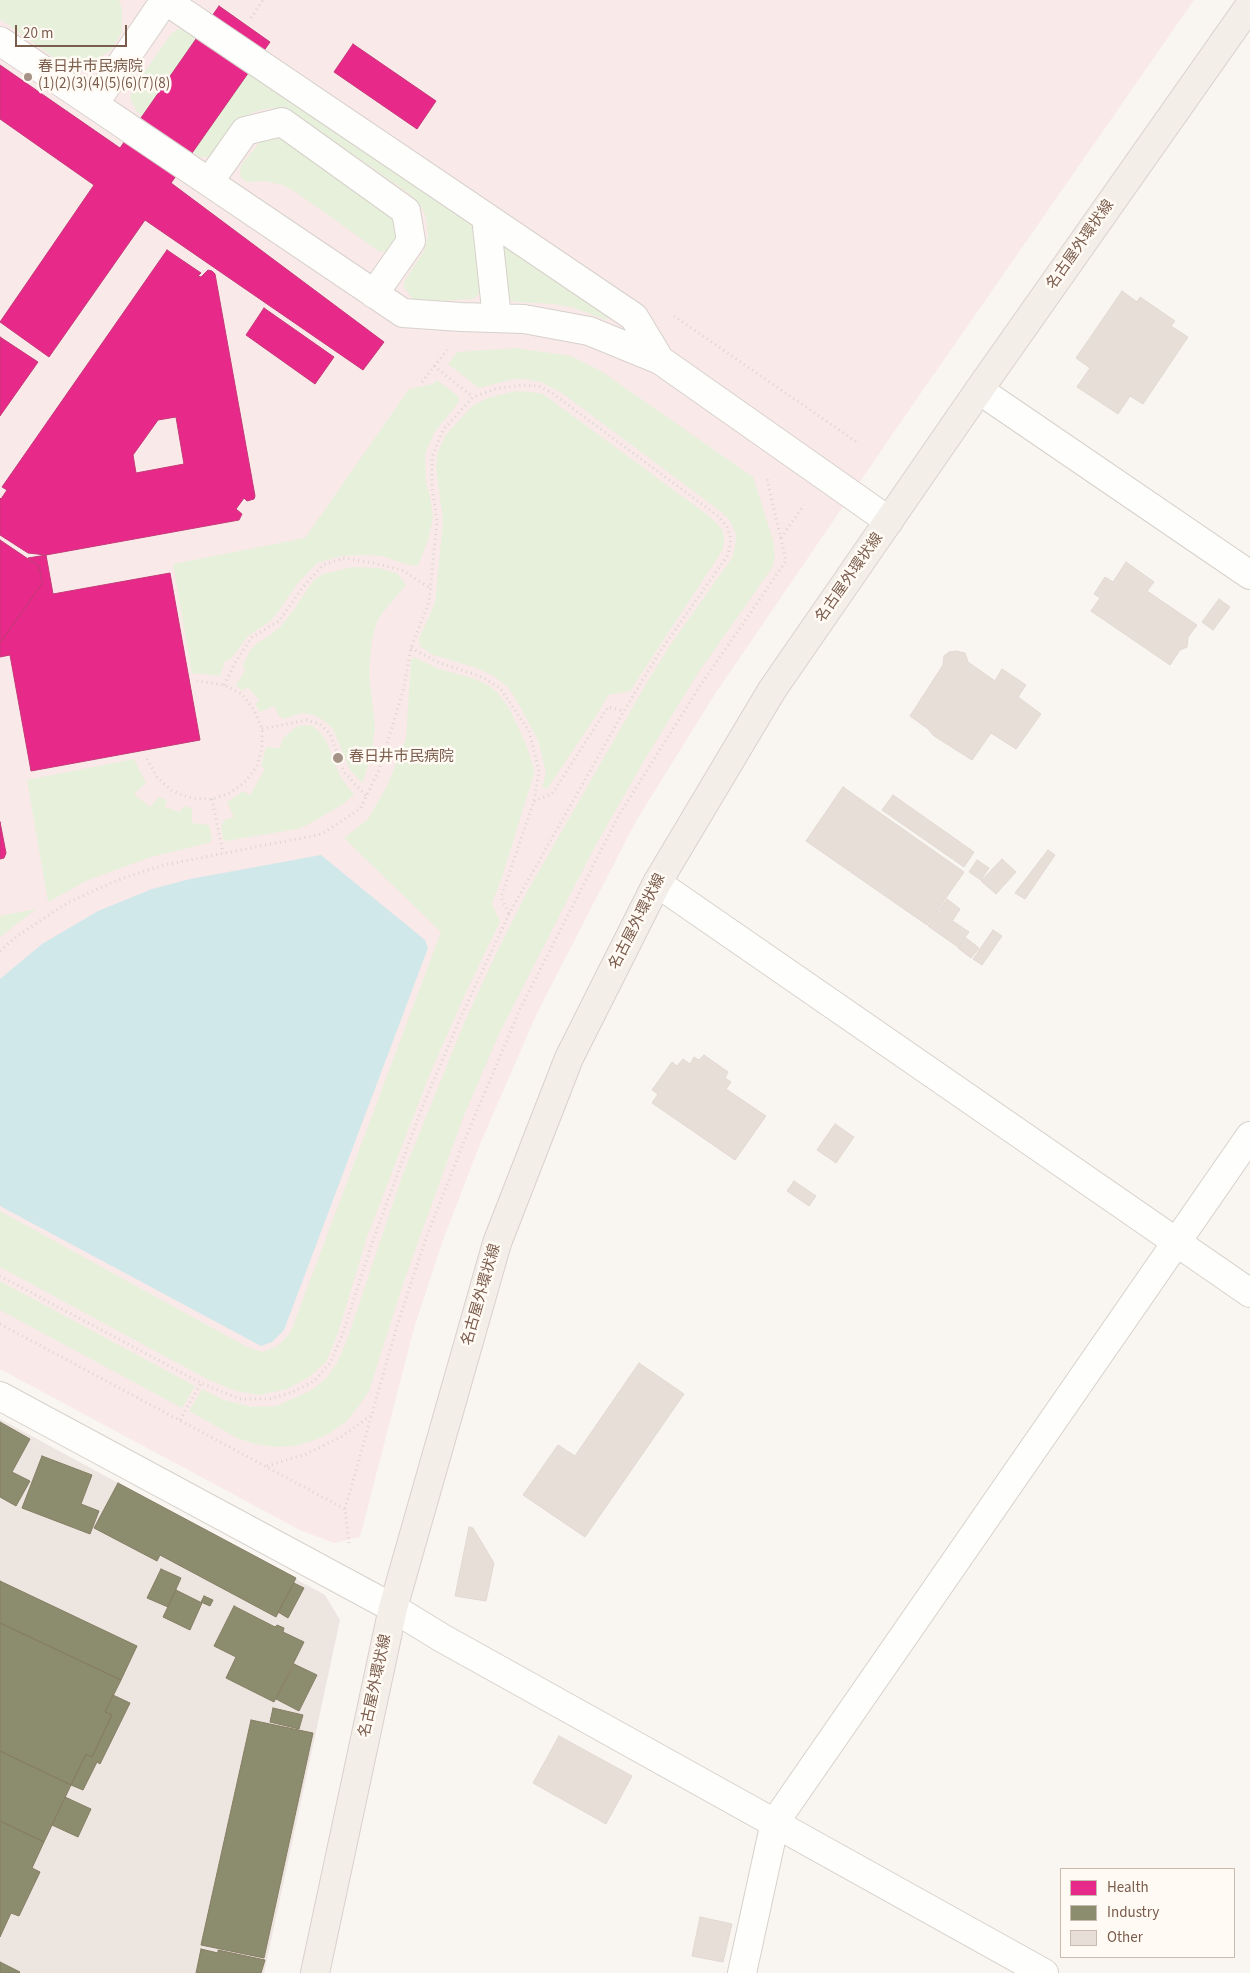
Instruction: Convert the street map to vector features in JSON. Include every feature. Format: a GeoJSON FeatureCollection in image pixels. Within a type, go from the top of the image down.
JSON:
{"type":"FeatureCollection","features":[{"type":"Feature","properties":{"kind":"main road","name":"名古屋外環状線"},"geometry":{"type":"LineString","coordinates":[[315,1973],[393,1608],[497,1243],[569,1058],[657,883],[772,690],[890,522],[979,390],[1250,5]]}},
{"type":"Feature","properties":{"kind":"street"},"geometry":{"type":"LineString","coordinates":[[94,104],[165,0],[634,317],[660,360]]}},
{"type":"Feature","properties":{"kind":"street"},"geometry":{"type":"LineString","coordinates":[[0,41],[403,313],[524,319],[589,331],[660,360],[890,522]]}},
{"type":"Feature","properties":{"kind":"street"},"geometry":{"type":"LineString","coordinates":[[209,182],[245,131],[282,122],[406,211],[412,241],[374,294]]}},
{"type":"Feature","properties":{"kind":"street"},"geometry":{"type":"LineString","coordinates":[[486,217],[497,318]]}},
{"type":"Feature","properties":{"kind":"street"},"geometry":{"type":"LineString","coordinates":[[979,390],[1250,575]]}},
{"type":"Feature","properties":{"kind":"street"},"geometry":{"type":"LineString","coordinates":[[657,883],[1250,1293]]}},
{"type":"Feature","properties":{"kind":"street"},"geometry":{"type":"LineString","coordinates":[[742,1973],[775,1822],[1250,1136]]}},
{"type":"Feature","properties":{"kind":"street"},"geometry":{"type":"LineString","coordinates":[[0,1396],[393,1608],[442,1638],[1044,1973]]}},
{"type":"Feature","properties":{"kind":"path"},"geometry":{"type":"LineString","coordinates":[[248,22],[263,0]]}},
{"type":"Feature","properties":{"kind":"path"},"geometry":{"type":"LineString","coordinates":[[422,382],[451,346]]}},
{"type":"Feature","properties":{"kind":"path"},"geometry":{"type":"LineString","coordinates":[[434,366],[473,396]]}},
{"type":"Feature","properties":{"kind":"path"},"geometry":{"type":"LineString","coordinates":[[0,951],[17,936],[69,902],[118,880],[164,865],[322,834],[360,809],[379,770],[404,691],[411,648],[429,602],[437,520],[432,488],[432,457],[443,430],[473,396],[522,385],[539,386],[552,393],[718,516],[727,527],[731,539],[728,555],[659,653],[509,914],[460,1019],[423,1105],[372,1243],[342,1336],[330,1363],[314,1381],[293,1392],[269,1399],[240,1399],[201,1383],[0,1276]]}},
{"type":"Feature","properties":{"kind":"path"},"geometry":{"type":"LineString","coordinates":[[759,473],[775,484]]}},
{"type":"Feature","properties":{"kind":"path"},"geometry":{"type":"LineString","coordinates":[[349,1543],[344,1509],[397,1326],[426,1238],[462,1144],[520,1009],[619,815],[700,686],[786,561],[767,479]]}},
{"type":"Feature","properties":{"kind":"path"},"geometry":{"type":"LineString","coordinates":[[797,500],[809,508]]}},
{"type":"Feature","properties":{"kind":"path"},"geometry":{"type":"LineString","coordinates":[[781,539],[804,505]]}},
{"type":"Feature","properties":{"kind":"path"},"geometry":{"type":"LineString","coordinates":[[224,685],[236,661],[252,638],[279,621],[303,587],[323,565],[343,558],[373,563],[402,570],[430,588]]}},
{"type":"Feature","properties":{"kind":"path"},"geometry":{"type":"LineString","coordinates":[[411,648],[440,663],[482,677],[500,688],[529,731],[539,771],[534,801],[501,897],[509,914]]}},
{"type":"Feature","properties":{"kind":"path"},"geometry":{"type":"LineString","coordinates":[[147,759],[157,777],[172,791],[191,798],[212,799],[230,793],[245,782],[257,766],[262,748],[262,729],[254,710],[242,694],[224,685],[197,681]]}},
{"type":"Feature","properties":{"kind":"path"},"geometry":{"type":"LineString","coordinates":[[534,801],[552,794],[608,708],[624,711]]}},
{"type":"Feature","properties":{"kind":"path"},"geometry":{"type":"LineString","coordinates":[[262,729],[307,720],[320,724],[330,734],[344,772],[366,796]]}},
{"type":"Feature","properties":{"kind":"path"},"geometry":{"type":"LineString","coordinates":[[212,799],[223,852]]}},
{"type":"Feature","properties":{"kind":"path"},"geometry":{"type":"LineString","coordinates":[[0,1324],[344,1509]]}},
{"type":"Feature","properties":{"kind":"path"},"geometry":{"type":"LineString","coordinates":[[180,1420],[201,1383]]}},
{"type":"Feature","properties":{"kind":"path"},"geometry":{"type":"LineString","coordinates":[[266,1466],[306,1454],[341,1437],[371,1415]]}},
{"type":"Feature","properties":{"kind":"shaded area","name":"春日井市民病院"},"geometry":{"type":"Polygon","coordinates":[[[0,0],[1194,0],[900,423],[715,694],[636,821],[537,1013],[480,1144],[443,1240],[414,1328],[360,1537],[334,1543],[300,1530],[0,1369],[0,0]]]}},
{"type":"Feature","properties":{"kind":"shaded area"},"geometry":{"type":"Polygon","coordinates":[[[0,1419],[325,1595],[340,1620],[264,1973],[0,1973],[0,1419]]]}},
{"type":"Feature","properties":{"kind":"green space"},"geometry":{"type":"Polygon","coordinates":[[[0,0],[119,0],[122,10],[122,32],[111,50],[95,60],[73,64],[57,60],[0,19],[0,0]]]}},
{"type":"Feature","properties":{"kind":"green space"},"geometry":{"type":"Polygon","coordinates":[[[178,29],[191,30],[472,226],[475,232],[482,290],[478,295],[473,299],[419,302],[412,298],[404,288],[404,282],[425,249],[428,234],[426,218],[422,207],[411,195],[293,112],[272,108],[247,115],[237,124],[213,155],[200,157],[137,112],[130,98],[133,88],[171,34],[178,29]]]}},
{"type":"Feature","properties":{"kind":"green space"},"geometry":{"type":"Polygon","coordinates":[[[273,138],[284,140],[395,219],[398,237],[387,251],[380,252],[283,185],[265,181],[247,182],[242,179],[240,174],[241,165],[259,143],[273,138]]]}},
{"type":"Feature","properties":{"kind":"green space"},"geometry":{"type":"Polygon","coordinates":[[[504,243],[609,316],[606,320],[574,308],[554,304],[514,302],[510,299],[501,248],[504,243]]]}},
{"type":"Feature","properties":{"kind":"green space"},"geometry":{"type":"Polygon","coordinates":[[[516,348],[571,356],[601,371],[753,477],[773,540],[775,556],[772,568],[698,673],[645,759],[593,850],[499,1034],[463,1118],[404,1281],[369,1391],[346,1422],[330,1433],[313,1441],[294,1446],[275,1447],[255,1444],[237,1438],[189,1411],[202,1389],[224,1400],[252,1407],[276,1406],[310,1391],[326,1379],[337,1363],[347,1340],[402,1176],[465,1021],[495,956],[528,890],[649,679],[671,644],[732,558],[735,546],[736,535],[728,518],[562,393],[541,382],[522,379],[514,379],[479,388],[448,364],[457,352],[516,348]]]}},
{"type":"Feature","properties":{"kind":"green space"},"geometry":{"type":"Polygon","coordinates":[[[437,380],[459,397],[458,403],[434,433],[425,454],[426,483],[433,518],[428,540],[418,566],[405,564],[382,556],[366,555],[342,556],[317,563],[297,584],[269,622],[248,636],[231,659],[225,661],[220,676],[192,673],[173,564],[305,538],[409,389],[433,384],[437,380]]]}},
{"type":"Feature","properties":{"kind":"green space"},"geometry":{"type":"Polygon","coordinates":[[[516,391],[543,394],[713,519],[723,531],[724,542],[722,551],[630,691],[608,695],[547,789],[542,787],[546,773],[538,740],[508,687],[495,677],[477,668],[433,655],[420,646],[419,639],[435,603],[443,521],[436,468],[438,452],[445,436],[472,406],[488,398],[516,391]]]}},
{"type":"Feature","properties":{"kind":"green space"},"geometry":{"type":"Polygon","coordinates":[[[352,567],[379,568],[398,574],[406,585],[383,612],[377,622],[372,639],[369,672],[375,728],[371,758],[362,783],[350,770],[333,729],[323,720],[313,715],[302,713],[284,719],[279,716],[274,706],[260,712],[255,704],[260,701],[248,687],[242,691],[236,685],[245,671],[243,665],[249,652],[257,643],[281,626],[313,581],[323,574],[352,567]]]}},
{"type":"Feature","properties":{"kind":"green space"},"geometry":{"type":"Polygon","coordinates":[[[414,657],[439,669],[472,678],[488,685],[497,692],[509,708],[526,744],[534,774],[492,903],[500,922],[466,992],[429,1076],[367,1237],[338,1333],[326,1362],[309,1377],[287,1389],[259,1395],[236,1391],[207,1379],[0,1267],[0,1211],[247,1347],[262,1352],[276,1347],[291,1331],[441,932],[344,838],[368,819],[387,786],[406,739],[411,660],[414,657]]]}},
{"type":"Feature","properties":{"kind":"green space"},"geometry":{"type":"Polygon","coordinates":[[[304,725],[313,726],[321,734],[327,743],[340,776],[354,795],[343,804],[298,829],[226,841],[223,839],[221,825],[226,819],[234,817],[227,802],[243,791],[250,795],[265,769],[261,766],[266,747],[280,748],[283,738],[296,727],[304,725]]]}},
{"type":"Feature","properties":{"kind":"green space"},"geometry":{"type":"Polygon","coordinates":[[[134,759],[146,783],[134,794],[150,807],[159,797],[167,800],[165,807],[180,812],[184,806],[192,808],[192,823],[209,825],[212,839],[209,843],[151,857],[88,880],[48,902],[27,780],[134,759]]]}},
{"type":"Feature","properties":{"kind":"green space"},"geometry":{"type":"Polygon","coordinates":[[[36,909],[0,937],[0,916],[36,909]]]}},
{"type":"Feature","properties":{"kind":"green space"},"geometry":{"type":"Polygon","coordinates":[[[0,1281],[195,1386],[182,1408],[0,1310],[0,1281]]]}},
{"type":"Feature","properties":{"kind":"water"},"geometry":{"type":"Polygon","coordinates":[[[321,855],[425,940],[428,948],[284,1330],[272,1342],[261,1346],[0,1206],[0,979],[42,944],[98,911],[152,889],[190,879],[321,855]]]}},
{"type":"Feature","properties":{"kind":"building: Health"},"geometry":{"type":"Polygon","coordinates":[[[219,6],[270,42],[171,183],[384,342],[363,370],[145,220],[49,357],[0,322],[94,185],[0,119],[0,65],[120,148],[219,6]]]}},
{"type":"Feature","properties":{"kind":"building: Health"},"geometry":{"type":"Polygon","coordinates":[[[353,44],[436,101],[417,129],[334,72],[353,44]]]}},
{"type":"Feature","properties":{"kind":"building: Health"},"geometry":{"type":"Polygon","coordinates":[[[167,250],[201,273],[198,276],[201,277],[208,270],[212,271],[215,274],[255,496],[254,499],[247,501],[244,498],[236,509],[242,514],[239,520],[46,555],[28,553],[0,535],[0,498],[7,490],[2,487],[167,250]],[[176,417],[158,420],[133,455],[136,473],[184,464],[176,417]]]}},
{"type":"Feature","properties":{"kind":"building: Health"},"geometry":{"type":"Polygon","coordinates":[[[264,308],[334,357],[315,384],[246,335],[264,308]]]}},
{"type":"Feature","properties":{"kind":"building: Health"},"geometry":{"type":"Polygon","coordinates":[[[0,337],[38,362],[0,416],[0,337]]]}},
{"type":"Feature","properties":{"kind":"building: Health"},"geometry":{"type":"Polygon","coordinates":[[[0,540],[40,567],[38,570],[41,572],[42,576],[40,579],[43,582],[0,643],[0,540]]]}},
{"type":"Feature","properties":{"kind":"building: Health"},"geometry":{"type":"Polygon","coordinates":[[[46,555],[53,594],[170,573],[200,740],[31,771],[10,655],[0,657],[0,643],[43,582],[40,579],[42,576],[41,572],[38,570],[40,567],[28,558],[46,555]]]}},
{"type":"Feature","properties":{"kind":"building: Health"},"geometry":{"type":"Polygon","coordinates":[[[0,822],[6,853],[4,858],[0,859],[0,822]]]}},
{"type":"Feature","properties":{"kind":"building: Industry"},"geometry":{"type":"Polygon","coordinates":[[[0,1422],[30,1439],[12,1472],[30,1481],[16,1506],[0,1497],[0,1422]]]}},
{"type":"Feature","properties":{"kind":"building: Industry"},"geometry":{"type":"Polygon","coordinates":[[[42,1456],[92,1475],[81,1504],[99,1511],[90,1534],[22,1508],[42,1456]]]}},
{"type":"Feature","properties":{"kind":"building: Industry"},"geometry":{"type":"Polygon","coordinates":[[[118,1483],[296,1578],[276,1617],[160,1555],[157,1561],[94,1528],[118,1483]]]}},
{"type":"Feature","properties":{"kind":"building: Industry"},"geometry":{"type":"Polygon","coordinates":[[[161,1569],[181,1578],[168,1607],[147,1598],[161,1569]]]}},
{"type":"Feature","properties":{"kind":"building: Industry"},"geometry":{"type":"Polygon","coordinates":[[[0,1581],[137,1646],[121,1680],[0,1623],[0,1581]]]}},
{"type":"Feature","properties":{"kind":"building: Industry"},"geometry":{"type":"Polygon","coordinates":[[[294,1583],[304,1588],[288,1618],[278,1612],[294,1583]]]}},
{"type":"Feature","properties":{"kind":"building: Industry"},"geometry":{"type":"Polygon","coordinates":[[[176,1590],[202,1603],[190,1630],[163,1617],[176,1590]]]}},
{"type":"Feature","properties":{"kind":"building: Industry"},"geometry":{"type":"Polygon","coordinates":[[[204,1596],[213,1600],[210,1606],[201,1602],[204,1596]]]}},
{"type":"Feature","properties":{"kind":"building: Industry"},"geometry":{"type":"Polygon","coordinates":[[[234,1606],[275,1627],[277,1625],[284,1628],[283,1632],[304,1642],[274,1702],[226,1678],[236,1657],[214,1646],[234,1606]]]}},
{"type":"Feature","properties":{"kind":"building: Industry"},"geometry":{"type":"Polygon","coordinates":[[[0,1623],[121,1680],[105,1712],[112,1715],[92,1757],[86,1754],[71,1785],[0,1751],[0,1623]]]}},
{"type":"Feature","properties":{"kind":"building: Industry"},"geometry":{"type":"Polygon","coordinates":[[[294,1664],[317,1675],[299,1711],[276,1699],[294,1664]]]}},
{"type":"Feature","properties":{"kind":"building: Industry"},"geometry":{"type":"Polygon","coordinates":[[[113,1695],[130,1703],[100,1764],[97,1762],[83,1790],[71,1785],[86,1754],[92,1757],[112,1715],[105,1712],[113,1695]]]}},
{"type":"Feature","properties":{"kind":"building: Industry"},"geometry":{"type":"Polygon","coordinates":[[[273,1708],[303,1715],[299,1729],[270,1722],[273,1708]]]}},
{"type":"Feature","properties":{"kind":"building: Industry"},"geometry":{"type":"Polygon","coordinates":[[[251,1720],[313,1733],[264,1958],[201,1945],[251,1720]]]}},
{"type":"Feature","properties":{"kind":"building: Industry"},"geometry":{"type":"Polygon","coordinates":[[[0,1751],[71,1785],[44,1842],[0,1821],[0,1751]]]}},
{"type":"Feature","properties":{"kind":"building: Industry"},"geometry":{"type":"Polygon","coordinates":[[[65,1797],[91,1809],[78,1837],[52,1825],[65,1797]]]}},
{"type":"Feature","properties":{"kind":"building: Industry"},"geometry":{"type":"Polygon","coordinates":[[[0,1821],[44,1842],[32,1868],[40,1872],[19,1916],[11,1913],[0,1937],[0,1821]]]}},
{"type":"Feature","properties":{"kind":"building: Industry"},"geometry":{"type":"Polygon","coordinates":[[[201,1949],[218,1953],[218,1950],[265,1960],[261,1973],[196,1973],[201,1949]]]}},
{"type":"Feature","properties":{"kind":"building: Industry"},"geometry":{"type":"Polygon","coordinates":[[[0,1962],[20,1972],[0,1973],[0,1962]]]}},
{"type":"Feature","properties":{"kind":"building: Other"},"geometry":{"type":"Polygon","coordinates":[[[1122,291],[1137,302],[1140,297],[1175,321],[1171,326],[1188,337],[1143,404],[1130,396],[1118,414],[1077,387],[1090,368],[1076,358],[1122,291]]]}},
{"type":"Feature","properties":{"kind":"building: Other"},"geometry":{"type":"Polygon","coordinates":[[[1126,562],[1154,582],[1147,591],[1197,625],[1188,637],[1187,647],[1180,650],[1170,665],[1091,611],[1100,598],[1094,594],[1105,577],[1113,582],[1126,562]]]}},
{"type":"Feature","properties":{"kind":"building: Other"},"geometry":{"type":"Polygon","coordinates":[[[1219,599],[1230,607],[1213,630],[1202,622],[1219,599]]]}},
{"type":"Feature","properties":{"kind":"building: Other"},"geometry":{"type":"Polygon","coordinates":[[[949,652],[965,653],[968,662],[995,681],[1002,669],[1026,685],[1018,697],[1041,714],[1016,749],[991,733],[972,760],[934,736],[928,729],[910,716],[943,665],[944,656],[949,652]]]}},
{"type":"Feature","properties":{"kind":"building: Other"},"geometry":{"type":"Polygon","coordinates":[[[843,787],[964,872],[927,925],[806,841],[843,787]]]}},
{"type":"Feature","properties":{"kind":"building: Other"},"geometry":{"type":"Polygon","coordinates":[[[893,795],[974,852],[964,867],[882,810],[893,795]]]}},
{"type":"Feature","properties":{"kind":"building: Other"},"geometry":{"type":"Polygon","coordinates":[[[1048,850],[1055,855],[1025,899],[1015,893],[1048,850]]]}},
{"type":"Feature","properties":{"kind":"building: Other"},"geometry":{"type":"Polygon","coordinates":[[[1002,859],[1016,872],[996,894],[981,881],[1002,859]]]}},
{"type":"Feature","properties":{"kind":"building: Other"},"geometry":{"type":"Polygon","coordinates":[[[977,860],[989,868],[981,880],[969,872],[977,860]]]}},
{"type":"Feature","properties":{"kind":"building: Other"},"geometry":{"type":"Polygon","coordinates":[[[947,899],[960,909],[953,920],[939,910],[947,899]]]}},
{"type":"Feature","properties":{"kind":"building: Other"},"geometry":{"type":"Polygon","coordinates":[[[938,911],[969,932],[958,947],[928,926],[938,911]]]}},
{"type":"Feature","properties":{"kind":"building: Other"},"geometry":{"type":"Polygon","coordinates":[[[993,930],[1002,936],[982,965],[973,959],[993,930]]]}},
{"type":"Feature","properties":{"kind":"building: Other"},"geometry":{"type":"Polygon","coordinates":[[[966,938],[979,948],[971,958],[958,948],[966,938]]]}},
{"type":"Feature","properties":{"kind":"building: Other"},"geometry":{"type":"Polygon","coordinates":[[[704,1055],[728,1072],[725,1078],[731,1082],[726,1089],[766,1116],[735,1160],[652,1103],[658,1094],[652,1090],[672,1062],[677,1066],[683,1059],[690,1064],[694,1057],[699,1060],[704,1055]]]}},
{"type":"Feature","properties":{"kind":"building: Other"},"geometry":{"type":"Polygon","coordinates":[[[835,1124],[854,1137],[836,1163],[817,1150],[835,1124]]]}},
{"type":"Feature","properties":{"kind":"building: Other"},"geometry":{"type":"Polygon","coordinates":[[[794,1181],[816,1196],[809,1206],[787,1191],[794,1181]]]}},
{"type":"Feature","properties":{"kind":"building: Other"},"geometry":{"type":"Polygon","coordinates":[[[639,1363],[684,1394],[585,1537],[523,1495],[558,1445],[575,1456],[639,1363]]]}},
{"type":"Feature","properties":{"kind":"building: Other"},"geometry":{"type":"Polygon","coordinates":[[[469,1527],[473,1528],[494,1563],[486,1601],[455,1596],[469,1527]]]}},
{"type":"Feature","properties":{"kind":"building: Other"},"geometry":{"type":"Polygon","coordinates":[[[559,1736],[632,1776],[606,1824],[533,1783],[559,1736]]]}},
{"type":"Feature","properties":{"kind":"building: Other"},"geometry":{"type":"Polygon","coordinates":[[[700,1917],[732,1924],[723,1962],[692,1956],[700,1917]]]}},
{"type":"Feature","properties":{"kind":"place","name":"春日井市民病院 (1)(2)(3)(4)(5)(6)(7)(8)"},"geometry":{"type":"Point","coordinates":[28,77]}},
{"type":"Feature","properties":{"kind":"place","name":"春日井市民病院"},"geometry":{"type":"Point","coordinates":[338,758]}}]}
